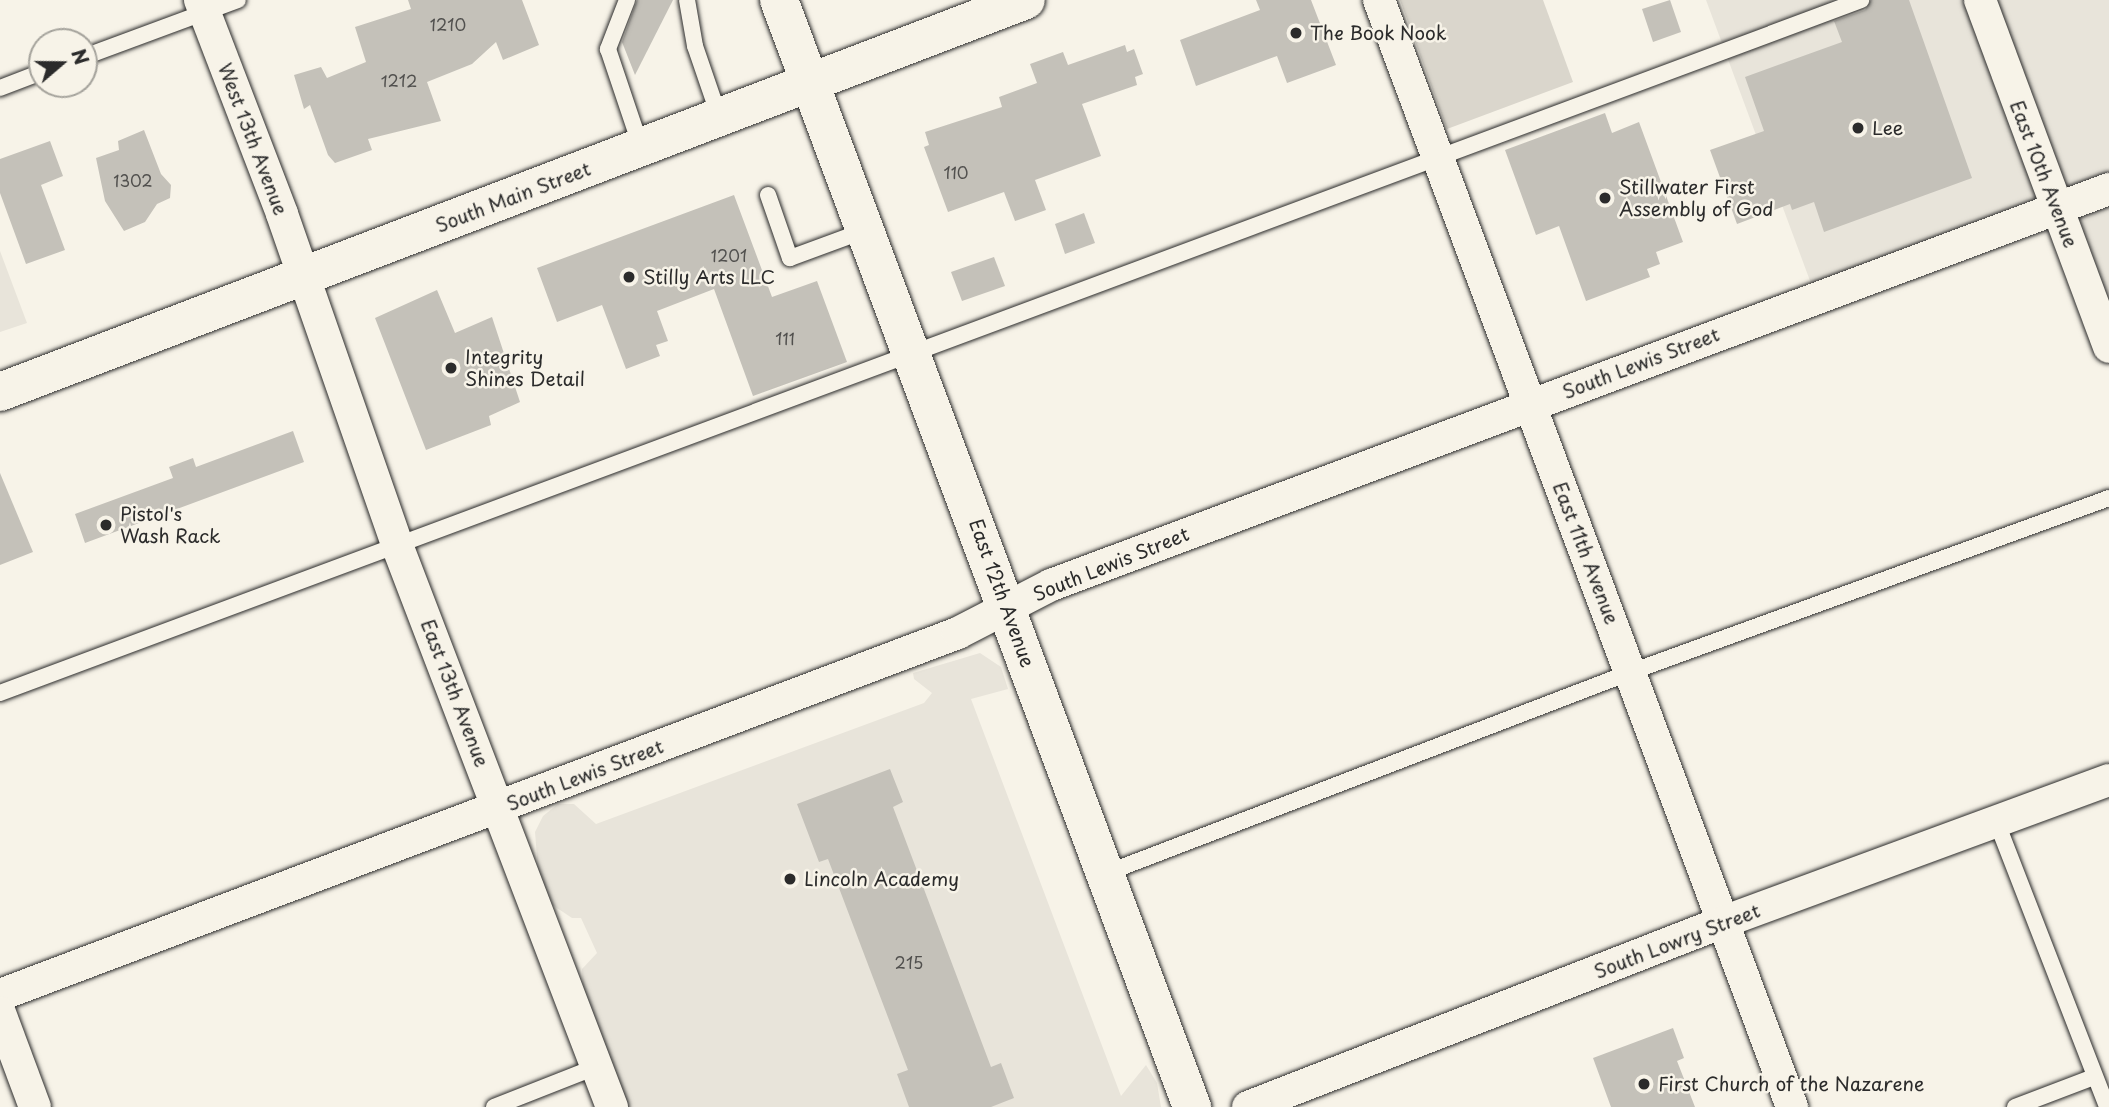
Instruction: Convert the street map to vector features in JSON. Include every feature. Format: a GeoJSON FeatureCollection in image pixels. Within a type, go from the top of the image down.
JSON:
{"type":"FeatureCollection","features":[{"type":"Feature","properties":{"kind":"main road","name":"East 12th Avenue"},"geometry":{"type":"LineString","coordinates":[[779,0],[913,353],[1192,1107]]}},
{"type":"Feature","properties":{"kind":"main road","name":"South Main Street"},"geometry":{"type":"LineString","coordinates":[[0,392],[1026,0]]}},
{"type":"Feature","properties":{"kind":"street","name":"East 11th Avenue"},"geometry":{"type":"LineString","coordinates":[[1379,0],[1792,1107]]}},
{"type":"Feature","properties":{"kind":"street","name":"East 10th Avenue"},"geometry":{"type":"LineString","coordinates":[[1980,0],[2109,347]]}},
{"type":"Feature","properties":{"kind":"street","name":"West 13th Avenue"},"geometry":{"type":"LineString","coordinates":[[202,7],[304,278]]}},
{"type":"Feature","properties":{"kind":"street","name":"South Lewis Street"},"geometry":{"type":"LineString","coordinates":[[0,995],[958,633],[1051,585],[2109,189]]}},
{"type":"Feature","properties":{"kind":"street","name":"East 13th Avenue"},"geometry":{"type":"LineString","coordinates":[[304,278],[397,545],[612,1107]]}},
{"type":"Feature","properties":{"kind":"street","name":"South Lowry Street"},"geometry":{"type":"LineString","coordinates":[[1248,1107],[1723,922],[2109,780]]}},
{"type":"Feature","properties":{"kind":"street"},"geometry":{"type":"LineString","coordinates":[[0,1013],[35,1107]]}},
{"type":"Feature","properties":{"kind":"lane"},"geometry":{"type":"LineString","coordinates":[[98,51],[202,7],[237,0]]}},
{"type":"Feature","properties":{"kind":"lane"},"geometry":{"type":"LineString","coordinates":[[627,0],[608,49],[641,147]]}},
{"type":"Feature","properties":{"kind":"lane"},"geometry":{"type":"LineString","coordinates":[[687,0],[695,46],[719,116]]}},
{"type":"Feature","properties":{"kind":"lane"},"geometry":{"type":"LineString","coordinates":[[0,693],[1861,0]]}},
{"type":"Feature","properties":{"kind":"lane"},"geometry":{"type":"LineString","coordinates":[[0,88],[28,77]]}},
{"type":"Feature","properties":{"kind":"lane"},"geometry":{"type":"LineString","coordinates":[[768,195],[790,258],[866,230]]}},
{"type":"Feature","properties":{"kind":"lane"},"geometry":{"type":"LineString","coordinates":[[1104,874],[1630,672],[2109,498]]}},
{"type":"Feature","properties":{"kind":"lane"},"geometry":{"type":"LineString","coordinates":[[1997,823],[2107,1107]]}},
{"type":"Feature","properties":{"kind":"lane"},"geometry":{"type":"LineString","coordinates":[[494,1107],[598,1066]]}},
{"type":"Feature","properties":{"kind":"lane"},"geometry":{"type":"LineString","coordinates":[[2015,1107],[2094,1077]]}},
{"type":"Feature","properties":{"kind":"shaded area"},"geometry":{"type":"Polygon","coordinates":[[[1400,0],[1543,0],[1573,82],[1447,129],[1400,0]]]}},
{"type":"Feature","properties":{"kind":"shaded area"},"geometry":{"type":"Polygon","coordinates":[[[1706,0],[2109,0],[2109,354],[2051,209],[1816,297],[1706,0]]]}},
{"type":"Feature","properties":{"kind":"shaded area"},"geometry":{"type":"Polygon","coordinates":[[[0,251],[27,323],[0,332],[0,251]]]}},
{"type":"Feature","properties":{"kind":"shaded area","name":"Lincoln Academy"},"geometry":{"type":"Polygon","coordinates":[[[980,653],[1001,667],[1008,689],[971,699],[1121,1096],[1146,1065],[1157,1083],[1161,1107],[628,1107],[583,987],[582,969],[597,953],[581,918],[572,918],[548,902],[538,870],[535,832],[543,816],[558,804],[574,804],[596,824],[924,703],[932,693],[914,679],[913,673],[980,653]]]}},
{"type":"Feature","properties":{"kind":"building"},"geometry":{"type":"Polygon","coordinates":[[[408,0],[522,0],[539,45],[503,60],[496,42],[472,64],[427,82],[441,121],[368,139],[372,150],[335,163],[328,155],[310,105],[304,109],[294,75],[321,67],[327,78],[366,62],[355,27],[411,9],[408,0]]]}},
{"type":"Feature","properties":{"kind":"building"},"geometry":{"type":"Polygon","coordinates":[[[637,0],[673,0],[635,75],[622,42],[637,0]]]}},
{"type":"Feature","properties":{"kind":"building"},"geometry":{"type":"Polygon","coordinates":[[[1256,0],[1311,0],[1336,65],[1287,83],[1277,56],[1196,86],[1180,40],[1260,10],[1256,0]]]}},
{"type":"Feature","properties":{"kind":"building"},"geometry":{"type":"Polygon","coordinates":[[[1670,0],[1681,32],[1653,42],[1642,9],[1670,0]]]}},
{"type":"Feature","properties":{"kind":"building","name":"Lee"},"geometry":{"type":"Polygon","coordinates":[[[1871,0],[1909,0],[1972,178],[1824,232],[1814,202],[1792,210],[1790,204],[1737,224],[1710,150],[1764,131],[1745,77],[1842,42],[1834,21],[1865,10],[1871,0]]]}},
{"type":"Feature","properties":{"kind":"building"},"geometry":{"type":"Polygon","coordinates":[[[1125,45],[1127,52],[1134,49],[1143,74],[1135,77],[1137,85],[1082,104],[1101,156],[1035,180],[1046,210],[1015,221],[1004,192],[948,212],[924,147],[929,145],[925,132],[1002,107],[999,97],[1037,83],[1030,64],[1063,52],[1068,65],[1125,45]]]}},
{"type":"Feature","properties":{"kind":"building"},"geometry":{"type":"Polygon","coordinates":[[[1605,113],[1612,133],[1639,122],[1683,242],[1656,252],[1660,264],[1647,269],[1650,277],[1586,301],[1559,226],[1536,235],[1505,150],[1605,113]]]}},
{"type":"Feature","properties":{"kind":"building"},"geometry":{"type":"Polygon","coordinates":[[[144,130],[161,174],[171,185],[170,198],[157,204],[145,222],[124,231],[105,201],[96,158],[119,150],[118,141],[144,130]]]}},
{"type":"Feature","properties":{"kind":"building"},"geometry":{"type":"Polygon","coordinates":[[[50,141],[63,176],[41,185],[65,250],[26,264],[0,193],[0,159],[50,141]]]}},
{"type":"Feature","properties":{"kind":"building"},"geometry":{"type":"Polygon","coordinates":[[[734,195],[772,297],[817,281],[847,362],[753,396],[714,289],[657,311],[668,341],[656,345],[660,356],[626,369],[602,305],[557,322],[537,268],[734,195]]]}},
{"type":"Feature","properties":{"kind":"building"},"geometry":{"type":"Polygon","coordinates":[[[1084,213],[1095,243],[1065,254],[1055,224],[1084,213]]]}},
{"type":"Feature","properties":{"kind":"building"},"geometry":{"type":"Polygon","coordinates":[[[994,257],[1005,286],[962,301],[951,272],[994,257]]]}},
{"type":"Feature","properties":{"kind":"building","name":"Integrity Shines Detail"},"geometry":{"type":"Polygon","coordinates":[[[437,290],[455,333],[492,317],[520,402],[489,416],[491,425],[426,450],[375,318],[437,290]]]}},
{"type":"Feature","properties":{"kind":"building","name":"Pistol's Wash Rack"},"geometry":{"type":"Polygon","coordinates":[[[293,431],[304,462],[85,543],[75,514],[173,478],[169,467],[193,458],[196,467],[293,431]]]}},
{"type":"Feature","properties":{"kind":"building"},"geometry":{"type":"Polygon","coordinates":[[[0,473],[33,552],[0,565],[0,473]]]}},
{"type":"Feature","properties":{"kind":"building"},"geometry":{"type":"Polygon","coordinates":[[[890,769],[903,802],[893,807],[991,1067],[1001,1063],[1014,1098],[991,1107],[909,1107],[897,1074],[908,1070],[828,859],[819,862],[797,804],[890,769]]]}},
{"type":"Feature","properties":{"kind":"building","name":"First Church of the Nazarene"},"geometry":{"type":"Polygon","coordinates":[[[1673,1028],[1684,1058],[1677,1061],[1695,1107],[1611,1107],[1593,1058],[1673,1028]]]}},
{"type":"Feature","properties":{"kind":"place","name":"The Book Nook"},"geometry":{"type":"Point","coordinates":[1296,33]}},
{"type":"Feature","properties":{"kind":"place","name":"Lee"},"geometry":{"type":"Point","coordinates":[1858,128]}},
{"type":"Feature","properties":{"kind":"place","name":"Stillwater First Assembly of God"},"geometry":{"type":"Point","coordinates":[1605,198]}},
{"type":"Feature","properties":{"kind":"place","name":"Stilly Arts LLC"},"geometry":{"type":"Point","coordinates":[629,277]}},
{"type":"Feature","properties":{"kind":"place","name":"Integrity Shines Detail"},"geometry":{"type":"Point","coordinates":[451,368]}},
{"type":"Feature","properties":{"kind":"place","name":"Pistol's Wash Rack"},"geometry":{"type":"Point","coordinates":[106,525]}},
{"type":"Feature","properties":{"kind":"place","name":"Lincoln Academy"},"geometry":{"type":"Point","coordinates":[790,879]}},
{"type":"Feature","properties":{"kind":"place","name":"First Church of the Nazarene"},"geometry":{"type":"Point","coordinates":[1644,1084]}}]}
